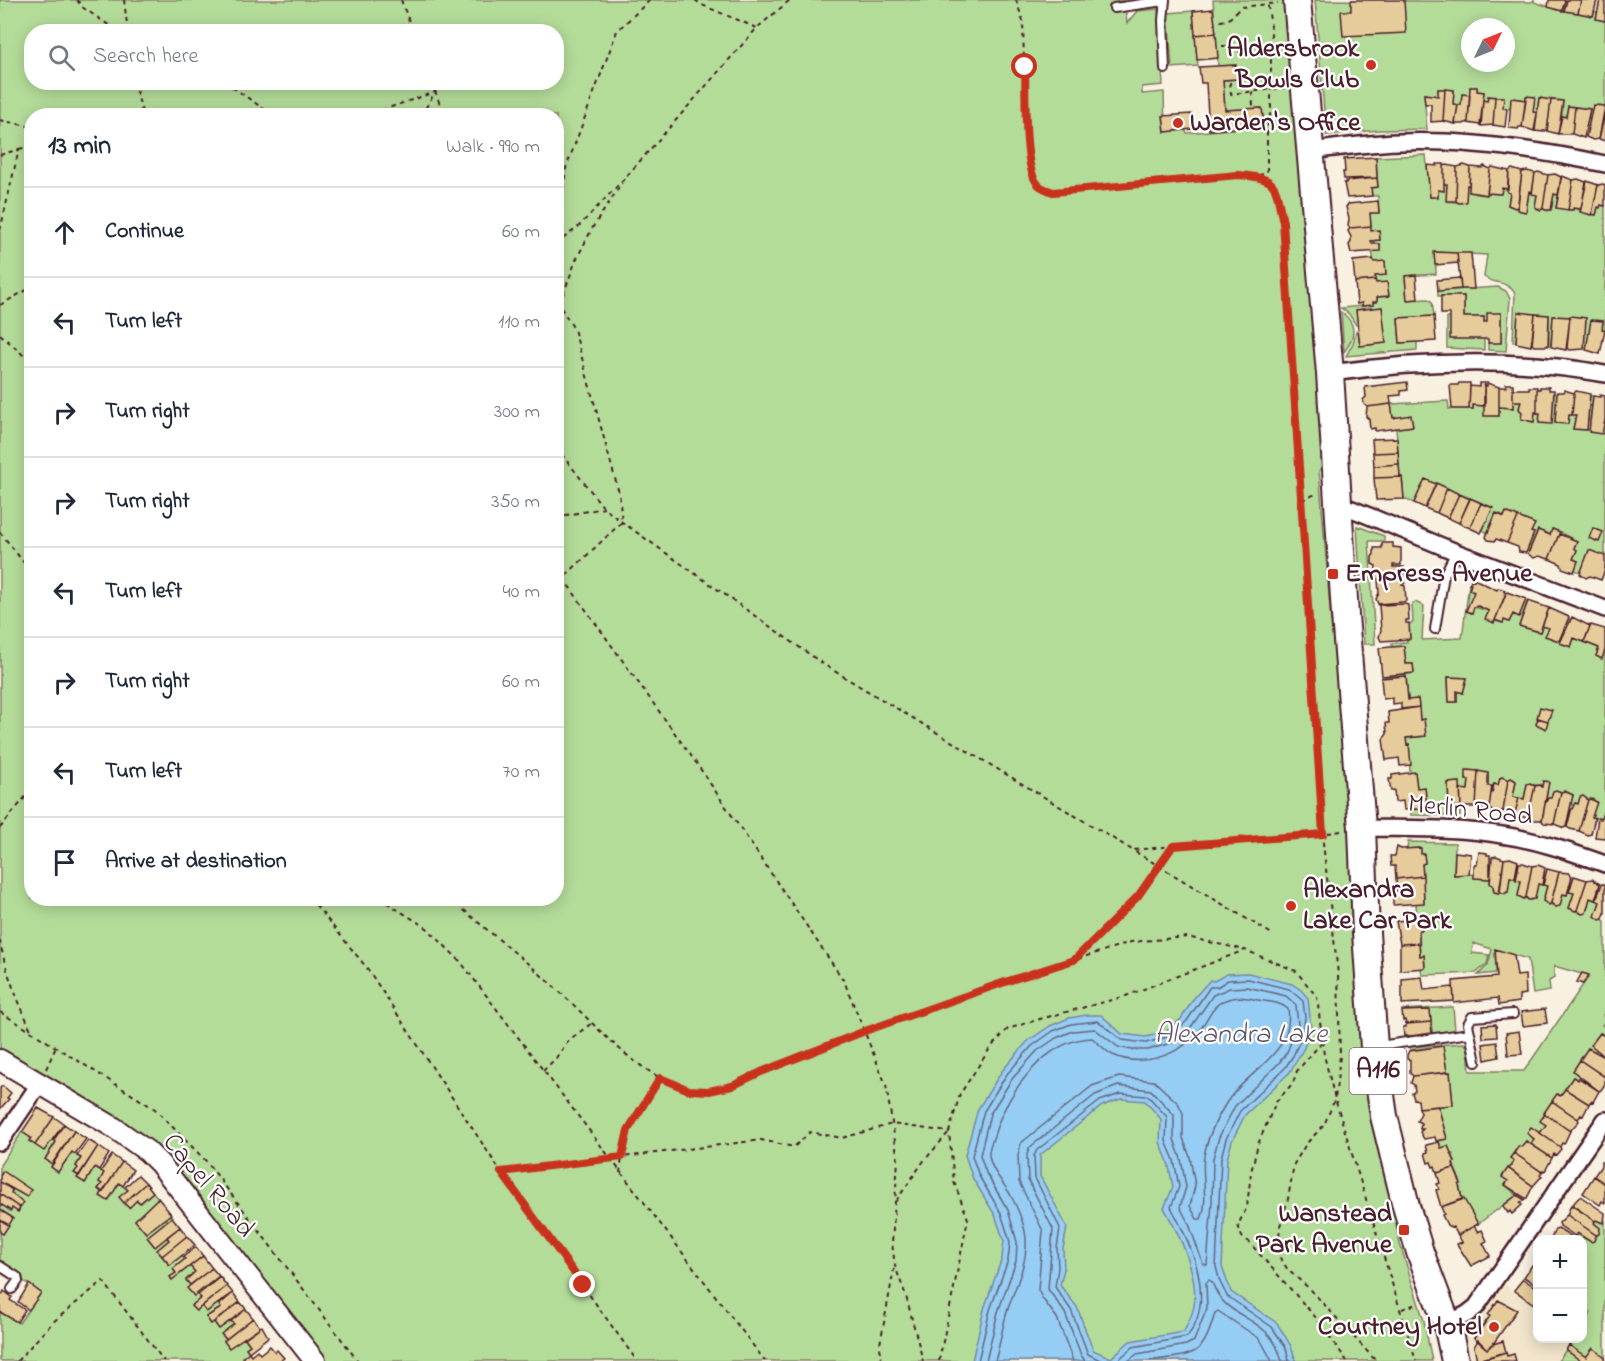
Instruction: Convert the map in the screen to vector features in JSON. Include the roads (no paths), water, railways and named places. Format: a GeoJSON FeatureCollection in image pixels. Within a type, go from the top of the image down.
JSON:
{"type":"FeatureCollection","features":[{"type":"Feature","properties":{"kind":"main road","name":"A116"},"geometry":{"type":"LineString","coordinates":[[1292,1],[1311,151],[1330,373],[1331,499],[1362,828],[1374,1047],[1384,1116],[1406,1206],[1420,1252],[1447,1324],[1455,1361]]}},
{"type":"Feature","properties":{"kind":"street"},"geometry":{"type":"LineString","coordinates":[[1311,151],[1399,142],[1465,143],[1605,164]]}},
{"type":"Feature","properties":{"kind":"street"},"geometry":{"type":"LineString","coordinates":[[1330,373],[1374,367],[1450,362],[1515,363],[1605,374]]}},
{"type":"Feature","properties":{"kind":"street"},"geometry":{"type":"LineString","coordinates":[[1331,499],[1456,552],[1605,609]]}},
{"type":"Feature","properties":{"kind":"street","name":"Merlin Road"},"geometry":{"type":"LineString","coordinates":[[1362,828],[1457,830],[1502,835],[1553,846],[1605,864]]}},
{"type":"Feature","properties":{"kind":"street","name":"Capel Road"},"geometry":{"type":"LineString","coordinates":[[0,1060],[113,1127],[147,1151],[160,1164],[315,1361]]}},
{"type":"Feature","properties":{"kind":"street"},"geometry":{"type":"LineString","coordinates":[[0,1142],[40,1083]]}},
{"type":"Feature","properties":{"kind":"street"},"geometry":{"type":"LineString","coordinates":[[1447,1324],[1476,1307],[1605,1120]]}},
{"type":"Feature","properties":{"kind":"lane"},"geometry":{"type":"LineString","coordinates":[[1114,8],[1164,1],[1165,69]]}},
{"type":"Feature","properties":{"kind":"lane"},"geometry":{"type":"LineString","coordinates":[[1435,629],[1444,575],[1456,552]]}},
{"type":"Feature","properties":{"kind":"lane"},"geometry":{"type":"LineString","coordinates":[[1476,1062],[1468,1024],[1472,1017],[1513,1014]]}},
{"type":"Feature","properties":{"kind":"lane"},"geometry":{"type":"LineString","coordinates":[[1374,1047],[1470,1034]]}},
{"type":"Feature","properties":{"kind":"lane"},"geometry":{"type":"LineString","coordinates":[[0,1266],[17,1277],[18,1281],[12,1289]]}},
{"type":"Feature","properties":{"kind":"water","name":"Alexandra Lake"},"geometry":{"type":"Polygon","coordinates":[[[1248,973],[1292,984],[1308,998],[1311,1027],[1304,1048],[1290,1072],[1245,1115],[1232,1141],[1227,1159],[1222,1267],[1231,1292],[1277,1323],[1291,1346],[1296,1361],[972,1361],[984,1309],[1002,1258],[1004,1241],[995,1215],[973,1179],[965,1155],[978,1109],[1002,1071],[1028,1041],[1050,1026],[1069,1018],[1101,1015],[1122,1034],[1146,1037],[1165,1032],[1181,1019],[1194,998],[1210,980],[1214,981],[1227,974],[1248,973]],[[1121,1099],[1102,1106],[1040,1155],[1040,1176],[1067,1227],[1063,1249],[1064,1269],[1060,1285],[1077,1307],[1093,1350],[1111,1358],[1130,1341],[1184,1332],[1194,1306],[1194,1281],[1191,1268],[1176,1230],[1164,1208],[1173,1187],[1168,1162],[1160,1142],[1161,1119],[1145,1101],[1121,1099]]]}},
{"type":"Feature","properties":{"kind":"place","name":"Aldersbrook Bowls Club"},"geometry":{"type":"Point","coordinates":[1371,65]}},
{"type":"Feature","properties":{"kind":"place","name":"Warden's Office"},"geometry":{"type":"Point","coordinates":[1178,123]}},
{"type":"Feature","properties":{"kind":"place","name":"Empress Avenue"},"geometry":{"type":"Point","coordinates":[1333,574]}},
{"type":"Feature","properties":{"kind":"place","name":"Alexandra Lake Car Park"},"geometry":{"type":"Point","coordinates":[1291,906]}},
{"type":"Feature","properties":{"kind":"place","name":"Wanstead Park Avenue"},"geometry":{"type":"Point","coordinates":[1404,1230]}},
{"type":"Feature","properties":{"kind":"place","name":"Courtney Hotel"},"geometry":{"type":"Point","coordinates":[1494,1327]}}]}
